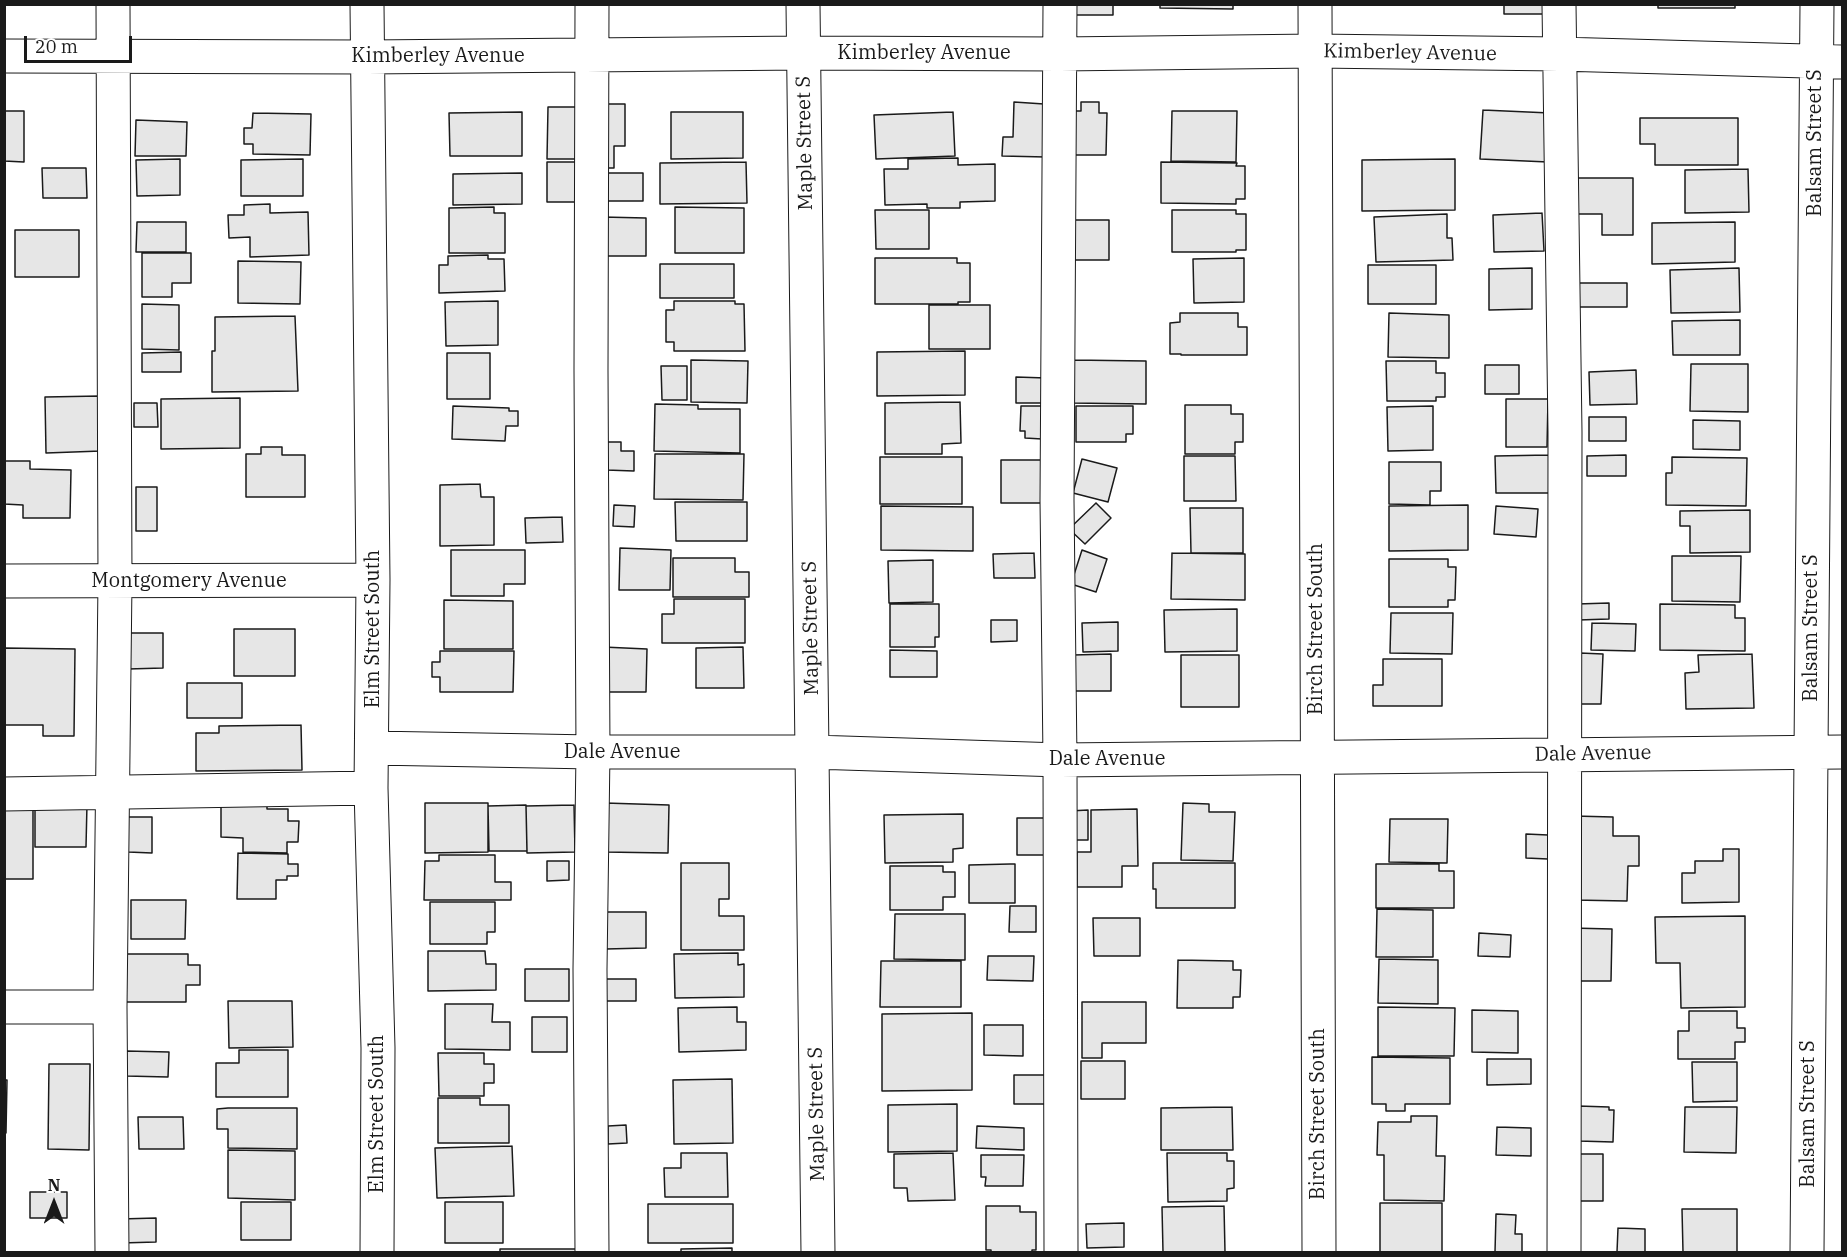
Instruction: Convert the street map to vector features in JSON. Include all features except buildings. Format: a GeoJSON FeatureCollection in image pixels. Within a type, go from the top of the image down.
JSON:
{"type":"FeatureCollection","features":[{"type":"Feature","properties":{"kind":"street"},"geometry":{"type":"LineString","coordinates":[[112,1252],[110,1006],[115,582],[113,4]]}},
{"type":"Feature","properties":{"kind":"street","name":"Elm Street South"},"geometry":{"type":"LineString","coordinates":[[367,4],[373,580],[371,788],[378,1048],[377,1252]]}},
{"type":"Feature","properties":{"kind":"street"},"geometry":{"type":"LineString","coordinates":[[592,4],[593,752],[590,969],[592,1252]]}},
{"type":"Feature","properties":{"kind":"street","name":"Maple Street S"},"geometry":{"type":"LineString","coordinates":[[803,4],[818,1252]]}},
{"type":"Feature","properties":{"kind":"street"},"geometry":{"type":"LineString","coordinates":[[1060,4],[1057,293],[1061,1252]]}},
{"type":"Feature","properties":{"kind":"street","name":"Birch Street South"},"geometry":{"type":"LineString","coordinates":[[1315,4],[1318,1252]]}},
{"type":"Feature","properties":{"kind":"street"},"geometry":{"type":"LineString","coordinates":[[1559,4],[1566,432],[1563,755],[1564,1252]]}},
{"type":"Feature","properties":{"kind":"street","name":"Balsam Street S"},"geometry":{"type":"LineString","coordinates":[[1807,1252],[1810,752],[1829,62],[1817,4]]}},
{"type":"Feature","properties":{"kind":"street","name":"Kimberley Avenue"},"geometry":{"type":"LineString","coordinates":[[4,56],[367,57],[804,52],[1060,54],[1315,51],[1559,54],[1829,62]]}},
{"type":"Feature","properties":{"kind":"street","name":"Montgomery Avenue"},"geometry":{"type":"LineString","coordinates":[[4,581],[373,580]]}},
{"type":"Feature","properties":{"kind":"street","name":"Dale Avenue"},"geometry":{"type":"LineString","coordinates":[[372,748],[593,752],[813,752],[1060,759],[1842,752]]}},
{"type":"Feature","properties":{"kind":"street"},"geometry":{"type":"LineString","coordinates":[[4,794],[371,788]]}},
{"type":"Feature","properties":{"kind":"street"},"geometry":{"type":"LineString","coordinates":[[4,1007],[110,1006]]}}]}
